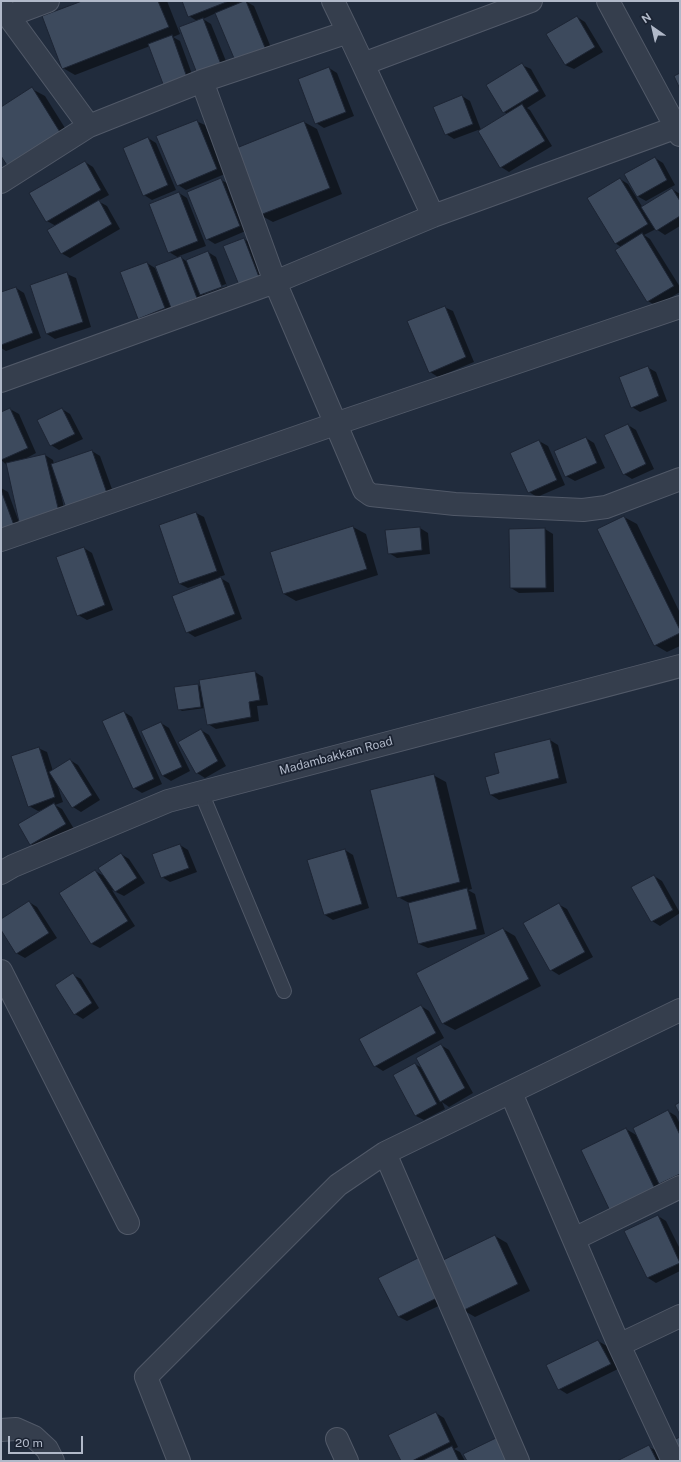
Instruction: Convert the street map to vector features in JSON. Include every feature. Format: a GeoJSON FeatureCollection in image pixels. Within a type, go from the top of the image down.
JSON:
{"type":"FeatureCollection","features":[{"type":"Feature","properties":{"kind":"street"},"geometry":{"type":"LineString","coordinates":[[48,1],[4,11],[89,126]]}},
{"type":"Feature","properties":{"kind":"street"},"geometry":{"type":"LineString","coordinates":[[333,1],[433,216]]}},
{"type":"Feature","properties":{"kind":"street"},"geometry":{"type":"LineString","coordinates":[[363,64],[531,1]]}},
{"type":"Feature","properties":{"kind":"street"},"geometry":{"type":"LineString","coordinates":[[1,381],[275,282],[433,216],[679,130],[608,1]]}},
{"type":"Feature","properties":{"kind":"street"},"geometry":{"type":"LineString","coordinates":[[1,182],[89,126],[202,82],[348,32]]}},
{"type":"Feature","properties":{"kind":"street"},"geometry":{"type":"LineString","coordinates":[[202,82],[275,282],[364,490],[371,495],[455,504],[583,510],[606,507],[680,480]]}},
{"type":"Feature","properties":{"kind":"street"},"geometry":{"type":"LineString","coordinates":[[1,540],[335,424],[680,307]]}},
{"type":"Feature","properties":{"kind":"street","name":"Madambakkam Road"},"geometry":{"type":"LineString","coordinates":[[1,873],[12,866],[168,801],[680,666]]}},
{"type":"Feature","properties":{"kind":"street"},"geometry":{"type":"LineString","coordinates":[[1,971],[128,1223]]}},
{"type":"Feature","properties":{"kind":"street"},"geometry":{"type":"LineString","coordinates":[[179,1461],[146,1377],[338,1185],[385,1153],[680,1010]]}},
{"type":"Feature","properties":{"kind":"street"},"geometry":{"type":"LineString","coordinates":[[511,1093],[619,1344],[672,1461]]}},
{"type":"Feature","properties":{"kind":"street"},"geometry":{"type":"LineString","coordinates":[[385,1153],[518,1461]]}},
{"type":"Feature","properties":{"kind":"street"},"geometry":{"type":"LineString","coordinates":[[574,1239],[680,1187]]}},
{"type":"Feature","properties":{"kind":"street"},"geometry":{"type":"LineString","coordinates":[[619,1344],[680,1316]]}},
{"type":"Feature","properties":{"kind":"street"},"geometry":{"type":"LineString","coordinates":[[1,1430],[16,1429],[34,1437],[47,1449],[53,1461]]}},
{"type":"Feature","properties":{"kind":"street"},"geometry":{"type":"LineString","coordinates":[[337,1439],[347,1461]]}},
{"type":"Feature","properties":{"kind":"lane"},"geometry":{"type":"LineString","coordinates":[[201,792],[284,991]]}},
{"type":"Feature","properties":{"kind":"building"},"geometry":{"type":"Polygon","coordinates":[[[82,1],[158,1],[169,27],[62,69],[42,16],[82,1]]]}},
{"type":"Feature","properties":{"kind":"building"},"geometry":{"type":"Polygon","coordinates":[[[182,1],[229,1],[188,17],[182,1]]]}},
{"type":"Feature","properties":{"kind":"building"},"geometry":{"type":"Polygon","coordinates":[[[246,1],[266,50],[236,63],[215,13],[246,1]]]}},
{"type":"Feature","properties":{"kind":"building"},"geometry":{"type":"Polygon","coordinates":[[[577,16],[595,47],[565,65],[546,34],[577,16]]]}},
{"type":"Feature","properties":{"kind":"building"},"geometry":{"type":"Polygon","coordinates":[[[203,18],[222,67],[198,76],[179,27],[203,18]]]}},
{"type":"Feature","properties":{"kind":"building"},"geometry":{"type":"Polygon","coordinates":[[[172,35],[189,83],[166,92],[148,44],[172,35]]]}},
{"type":"Feature","properties":{"kind":"building"},"geometry":{"type":"Polygon","coordinates":[[[522,63],[539,91],[503,113],[486,85],[522,63]]]}},
{"type":"Feature","properties":{"kind":"building"},"geometry":{"type":"Polygon","coordinates":[[[329,67],[346,112],[315,124],[298,79],[329,67]]]}},
{"type":"Feature","properties":{"kind":"building"},"geometry":{"type":"Polygon","coordinates":[[[680,73],[680,89],[674,76],[680,73]]]}},
{"type":"Feature","properties":{"kind":"building"},"geometry":{"type":"Polygon","coordinates":[[[32,87],[63,137],[10,170],[1,156],[1,107],[32,87]]]}},
{"type":"Feature","properties":{"kind":"building"},"geometry":{"type":"Polygon","coordinates":[[[462,95],[473,124],[445,135],[433,107],[462,95]]]}},
{"type":"Feature","properties":{"kind":"building"},"geometry":{"type":"Polygon","coordinates":[[[522,104],[545,141],[500,168],[478,131],[522,104]]]}},
{"type":"Feature","properties":{"kind":"building"},"geometry":{"type":"Polygon","coordinates":[[[197,120],[217,169],[177,186],[156,136],[197,120]]]}},
{"type":"Feature","properties":{"kind":"building"},"geometry":{"type":"Polygon","coordinates":[[[304,121],[330,188],[260,215],[234,149],[304,121]]]}},
{"type":"Feature","properties":{"kind":"building"},"geometry":{"type":"Polygon","coordinates":[[[148,137],[168,185],[143,196],[123,148],[148,137]]]}},
{"type":"Feature","properties":{"kind":"building"},"geometry":{"type":"Polygon","coordinates":[[[655,157],[667,180],[637,197],[624,174],[655,157]]]}},
{"type":"Feature","properties":{"kind":"building"},"geometry":{"type":"Polygon","coordinates":[[[85,161],[101,190],[46,222],[29,193],[85,161]]]}},
{"type":"Feature","properties":{"kind":"building"},"geometry":{"type":"Polygon","coordinates":[[[221,178],[240,226],[206,240],[187,192],[221,178]]]}},
{"type":"Feature","properties":{"kind":"building"},"geometry":{"type":"Polygon","coordinates":[[[620,178],[648,224],[615,244],[587,198],[620,178]]]}},
{"type":"Feature","properties":{"kind":"building"},"geometry":{"type":"Polygon","coordinates":[[[672,188],[680,201],[680,216],[656,231],[641,207],[672,188]]]}},
{"type":"Feature","properties":{"kind":"building"},"geometry":{"type":"Polygon","coordinates":[[[179,192],[198,241],[168,253],[149,204],[179,192]]]}},
{"type":"Feature","properties":{"kind":"building"},"geometry":{"type":"Polygon","coordinates":[[[99,200],[112,224],[61,254],[47,230],[99,200]]]}},
{"type":"Feature","properties":{"kind":"building"},"geometry":{"type":"Polygon","coordinates":[[[642,233],[674,286],[647,302],[615,250],[642,233]]]}},
{"type":"Feature","properties":{"kind":"building"},"geometry":{"type":"Polygon","coordinates":[[[244,238],[259,277],[239,285],[223,246],[244,238]]]}},
{"type":"Feature","properties":{"kind":"building"},"geometry":{"type":"Polygon","coordinates":[[[208,251],[222,287],[200,295],[186,260],[208,251]]]}},
{"type":"Feature","properties":{"kind":"building"},"geometry":{"type":"Polygon","coordinates":[[[181,256],[197,298],[171,308],[155,266],[181,256]]]}},
{"type":"Feature","properties":{"kind":"building"},"geometry":{"type":"Polygon","coordinates":[[[147,262],[165,308],[138,319],[120,272],[147,262]]]}},
{"type":"Feature","properties":{"kind":"building"},"geometry":{"type":"Polygon","coordinates":[[[67,272],[83,322],[46,334],[30,285],[67,272]]]}},
{"type":"Feature","properties":{"kind":"building"},"geometry":{"type":"Polygon","coordinates":[[[16,287],[33,333],[1,345],[1,292],[16,287]]]}},
{"type":"Feature","properties":{"kind":"building"},"geometry":{"type":"Polygon","coordinates":[[[445,306],[466,357],[429,373],[407,321],[445,306]]]}},
{"type":"Feature","properties":{"kind":"building"},"geometry":{"type":"Polygon","coordinates":[[[648,366],[659,396],[631,408],[619,377],[648,366]]]}},
{"type":"Feature","properties":{"kind":"building"},"geometry":{"type":"Polygon","coordinates":[[[10,408],[28,448],[1,460],[1,412],[10,408]]]}},
{"type":"Feature","properties":{"kind":"building"},"geometry":{"type":"Polygon","coordinates":[[[62,408],[75,434],[50,446],[37,420],[62,408]]]}},
{"type":"Feature","properties":{"kind":"building"},"geometry":{"type":"Polygon","coordinates":[[[628,424],[646,464],[623,475],[604,435],[628,424]]]}},
{"type":"Feature","properties":{"kind":"building"},"geometry":{"type":"Polygon","coordinates":[[[586,437],[597,463],[565,477],[554,451],[586,437]]]}},
{"type":"Feature","properties":{"kind":"building"},"geometry":{"type":"Polygon","coordinates":[[[539,440],[557,480],[528,493],[510,453],[539,440]]]}},
{"type":"Feature","properties":{"kind":"building"},"geometry":{"type":"Polygon","coordinates":[[[92,450],[109,499],[68,514],[51,464],[92,450]]]}},
{"type":"Feature","properties":{"kind":"building"},"geometry":{"type":"Polygon","coordinates":[[[45,454],[59,512],[19,522],[6,463],[45,454]]]}},
{"type":"Feature","properties":{"kind":"building"},"geometry":{"type":"Polygon","coordinates":[[[1,490],[15,528],[1,533],[1,490]]]}},
{"type":"Feature","properties":{"kind":"building"},"geometry":{"type":"Polygon","coordinates":[[[196,512],[217,571],[179,584],[159,525],[196,512]]]}},
{"type":"Feature","properties":{"kind":"building"},"geometry":{"type":"Polygon","coordinates":[[[624,516],[680,630],[680,633],[654,646],[597,529],[624,516]]]}},
{"type":"Feature","properties":{"kind":"building"},"geometry":{"type":"Polygon","coordinates":[[[353,526],[367,569],[283,594],[270,552],[353,526]]]}},
{"type":"Feature","properties":{"kind":"building"},"geometry":{"type":"Polygon","coordinates":[[[420,527],[422,550],[388,554],[385,530],[420,527]]]}},
{"type":"Feature","properties":{"kind":"building"},"geometry":{"type":"Polygon","coordinates":[[[545,528],[546,588],[510,588],[509,529],[545,528]]]}},
{"type":"Feature","properties":{"kind":"building"},"geometry":{"type":"Polygon","coordinates":[[[84,547],[105,605],[77,616],[56,557],[84,547]]]}},
{"type":"Feature","properties":{"kind":"building"},"geometry":{"type":"Polygon","coordinates":[[[221,577],[235,614],[186,633],[172,596],[221,577]]]}},
{"type":"Feature","properties":{"kind":"building"},"geometry":{"type":"Polygon","coordinates":[[[255,671],[260,700],[249,702],[251,717],[207,725],[199,680],[255,671]]]}},
{"type":"Feature","properties":{"kind":"building"},"geometry":{"type":"Polygon","coordinates":[[[198,684],[201,707],[178,710],[174,687],[198,684]]]}},
{"type":"Feature","properties":{"kind":"building"},"geometry":{"type":"Polygon","coordinates":[[[124,711],[154,779],[133,789],[102,721],[124,711]]]}},
{"type":"Feature","properties":{"kind":"building"},"geometry":{"type":"Polygon","coordinates":[[[161,722],[182,767],[162,776],[141,731],[161,722]]]}},
{"type":"Feature","properties":{"kind":"building"},"geometry":{"type":"Polygon","coordinates":[[[201,729],[218,761],[196,774],[178,742],[201,729]]]}},
{"type":"Feature","properties":{"kind":"building"},"geometry":{"type":"Polygon","coordinates":[[[550,739],[559,778],[490,795],[485,777],[499,773],[494,753],[550,739]]]}},
{"type":"Feature","properties":{"kind":"building"},"geometry":{"type":"Polygon","coordinates":[[[39,747],[55,797],[28,807],[11,756],[39,747]]]}},
{"type":"Feature","properties":{"kind":"building"},"geometry":{"type":"Polygon","coordinates":[[[70,759],[92,795],[72,808],[49,772],[70,759]]]}},
{"type":"Feature","properties":{"kind":"building"},"geometry":{"type":"Polygon","coordinates":[[[434,774],[460,882],[397,898],[370,790],[434,774]]]}},
{"type":"Feature","properties":{"kind":"building"},"geometry":{"type":"Polygon","coordinates":[[[54,803],[66,824],[30,845],[18,824],[54,803]]]}},
{"type":"Feature","properties":{"kind":"building"},"geometry":{"type":"Polygon","coordinates":[[[180,844],[189,868],[161,878],[152,854],[180,844]]]}},
{"type":"Feature","properties":{"kind":"building"},"geometry":{"type":"Polygon","coordinates":[[[345,849],[362,904],[324,915],[307,860],[345,849]]]}},
{"type":"Feature","properties":{"kind":"building"},"geometry":{"type":"Polygon","coordinates":[[[121,853],[137,878],[115,892],[98,868],[121,853]]]}},
{"type":"Feature","properties":{"kind":"building"},"geometry":{"type":"Polygon","coordinates":[[[95,870],[128,921],[91,944],[59,893],[95,870]]]}},
{"type":"Feature","properties":{"kind":"building"},"geometry":{"type":"Polygon","coordinates":[[[654,875],[673,910],[651,922],[631,887],[654,875]]]}},
{"type":"Feature","properties":{"kind":"building"},"geometry":{"type":"Polygon","coordinates":[[[467,888],[477,929],[418,944],[408,903],[467,888]]]}},
{"type":"Feature","properties":{"kind":"building"},"geometry":{"type":"Polygon","coordinates":[[[29,901],[49,933],[16,954],[1,930],[1,919],[29,901]]]}},
{"type":"Feature","properties":{"kind":"building"},"geometry":{"type":"Polygon","coordinates":[[[559,903],[585,952],[550,971],[523,923],[559,903]]]}},
{"type":"Feature","properties":{"kind":"building"},"geometry":{"type":"Polygon","coordinates":[[[503,928],[529,979],[442,1024],[416,973],[503,928]]]}},
{"type":"Feature","properties":{"kind":"building"},"geometry":{"type":"Polygon","coordinates":[[[73,973],[92,1003],[74,1015],[55,985],[73,973]]]}},
{"type":"Feature","properties":{"kind":"building"},"geometry":{"type":"Polygon","coordinates":[[[421,1005],[436,1033],[374,1067],[359,1039],[421,1005]]]}},
{"type":"Feature","properties":{"kind":"building"},"geometry":{"type":"Polygon","coordinates":[[[441,1044],[465,1088],[440,1102],[416,1058],[441,1044]]]}},
{"type":"Feature","properties":{"kind":"building"},"geometry":{"type":"Polygon","coordinates":[[[415,1063],[437,1104],[415,1116],[393,1075],[415,1063]]]}},
{"type":"Feature","properties":{"kind":"building"},"geometry":{"type":"Polygon","coordinates":[[[680,1102],[680,1115],[675,1105],[680,1102]]]}},
{"type":"Feature","properties":{"kind":"building"},"geometry":{"type":"Polygon","coordinates":[[[668,1110],[680,1135],[680,1174],[659,1184],[633,1128],[668,1110]]]}},
{"type":"Feature","properties":{"kind":"building"},"geometry":{"type":"Polygon","coordinates":[[[626,1128],[656,1191],[611,1213],[581,1150],[626,1128]]]}},
{"type":"Feature","properties":{"kind":"building"},"geometry":{"type":"Polygon","coordinates":[[[658,1215],[680,1263],[647,1278],[624,1231],[658,1215]]]}},
{"type":"Feature","properties":{"kind":"building"},"geometry":{"type":"Polygon","coordinates":[[[495,1235],[518,1284],[462,1311],[439,1262],[495,1235]]]}},
{"type":"Feature","properties":{"kind":"building"},"geometry":{"type":"Polygon","coordinates":[[[424,1255],[443,1295],[398,1317],[378,1278],[424,1255]]]}},
{"type":"Feature","properties":{"kind":"building"},"geometry":{"type":"Polygon","coordinates":[[[598,1340],[611,1364],[558,1390],[546,1365],[598,1340]]]}},
{"type":"Feature","properties":{"kind":"building"},"geometry":{"type":"Polygon","coordinates":[[[436,1412],[450,1442],[412,1461],[401,1461],[388,1435],[436,1412]]]}},
{"type":"Feature","properties":{"kind":"building"},"geometry":{"type":"Polygon","coordinates":[[[680,1437],[680,1461],[669,1442],[680,1437]]]}},
{"type":"Feature","properties":{"kind":"building"},"geometry":{"type":"Polygon","coordinates":[[[496,1438],[508,1461],[467,1461],[463,1454],[496,1438]]]}},
{"type":"Feature","properties":{"kind":"building"},"geometry":{"type":"Polygon","coordinates":[[[649,1445],[657,1461],[617,1461],[649,1445]]]}},
{"type":"Feature","properties":{"kind":"building"},"geometry":{"type":"Polygon","coordinates":[[[452,1446],[459,1461],[421,1461],[452,1446]]]}}]}
